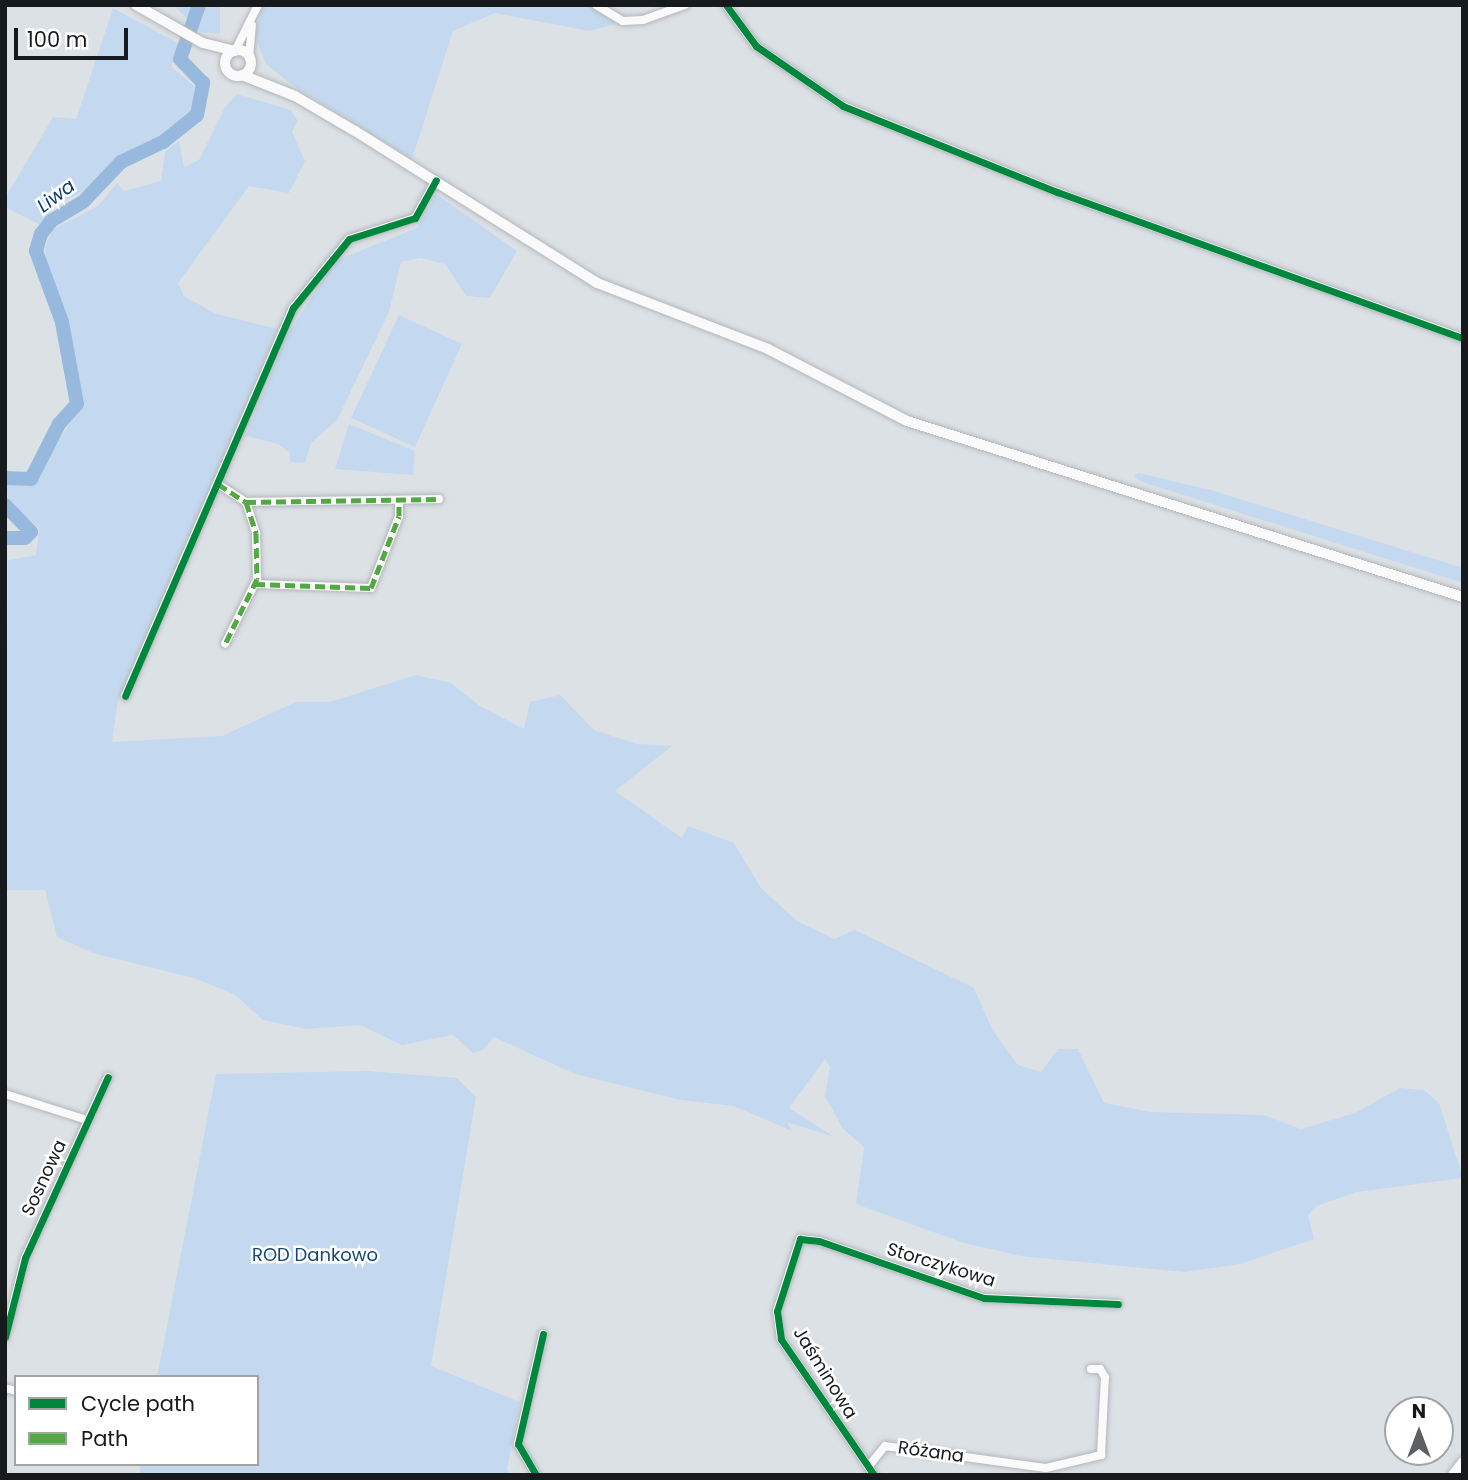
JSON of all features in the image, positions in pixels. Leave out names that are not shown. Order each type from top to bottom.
[{"type":"main road","points":[[136,5],[203,43],[235,51],[249,58],[295,96],[436,180],[597,283],[760,345],[907,422],[1463,597]]},
{"type":"main road","points":[[203,43],[232,74],[242,75],[295,96]]},
{"type":"main road","points":[[225,64],[235,51]]},
{"type":"main road","points":[[242,75],[248,70],[249,58]]},
{"type":"street","points":[[235,51],[258,5]]},
{"type":"street","points":[[596,5],[623,21],[643,20],[685,5]]},
{"type":"street","points":[[726,5],[755,46],[843,106],[1056,192],[1463,338]]},
{"type":"street","points":[[249,58],[254,16]]},
{"type":"street","points":[[125,696],[285,324],[303,292],[356,235],[415,218],[436,180]]},
{"type":"street","points":[[218,484],[246,502],[439,499]]},
{"type":"street","points":[[255,584],[371,588],[399,516],[399,499]]},
{"type":"street","points":[[225,644],[255,584],[256,533],[246,502]]},
{"type":"street","name":"Sosnowa","points":[[5,1337],[25,1258],[108,1077]]},
{"type":"street","points":[[5,1094],[87,1119]]},
{"type":"street","name":"Storczykowa","points":[[800,1240],[819,1241],[984,1298],[1118,1304]]},
{"type":"street","name":"Jaśminowa","points":[[800,1240],[777,1311],[781,1339],[871,1471]]},
{"type":"street","points":[[536,1475],[518,1444],[543,1334]]},
{"type":"street","name":"Różana","points":[[871,1471],[885,1446],[1045,1471],[1101,1455],[1105,1377],[1100,1369],[1091,1369]]},
{"type":"street","points":[[1453,1475],[1463,1462]]},
{"type":"green space","points":[[173,5],[220,5],[220,34],[201,32]]},
{"type":"green space","points":[[264,5],[593,5],[616,24],[589,31],[495,13],[453,31],[412,159],[292,85],[266,64],[253,32]]},
{"type":"green space","points":[[113,8],[181,45],[171,67],[198,89],[194,112],[177,129],[120,157],[86,189],[54,207],[41,225],[5,207],[5,198],[53,117],[76,119]]},
{"type":"green space","points":[[237,94],[291,110],[298,121],[292,132],[305,161],[289,193],[249,186],[178,283],[184,296],[214,313],[278,329],[118,700],[112,742],[222,736],[296,702],[330,702],[416,675],[451,683],[480,706],[524,729],[530,702],[560,695],[594,730],[637,744],[672,746],[615,791],[682,838],[688,826],[734,843],[761,888],[797,921],[834,939],[855,930],[974,988],[993,1031],[1018,1065],[1041,1072],[1058,1049],[1078,1049],[1104,1103],[1151,1112],[1264,1115],[1301,1129],[1355,1113],[1400,1088],[1424,1090],[1439,1103],[1463,1178],[1356,1192],[1317,1206],[1308,1215],[1314,1239],[1240,1264],[1184,1272],[1020,1256],[961,1242],[856,1204],[864,1147],[843,1129],[825,1096],[830,1067],[825,1059],[789,1108],[834,1137],[787,1122],[792,1131],[734,1106],[681,1100],[575,1074],[494,1037],[483,1050],[473,1053],[453,1035],[402,1045],[360,1025],[306,1029],[263,1020],[234,994],[194,978],[93,953],[57,937],[45,890],[5,890],[8,560],[36,555],[39,528],[10,504],[5,486],[7,483],[29,486],[78,411],[80,385],[73,368],[70,323],[46,263],[45,247],[52,230],[98,206],[117,183],[124,191],[161,181],[165,152],[179,141],[184,167],[199,160],[225,107]]},
{"type":"green space","points":[[436,194],[517,251],[490,298],[466,296],[445,264],[421,258],[401,262],[389,312],[337,420],[311,443],[305,463],[290,462],[290,453],[278,444],[246,436],[286,337],[335,261],[417,228]]},
{"type":"green space","points":[[399,315],[462,344],[415,447],[351,418]]},
{"type":"green space","points":[[349,424],[415,451],[413,475],[335,469]]},
{"type":"green space","points":[[1138,473],[1211,490],[1463,568],[1463,583],[1142,482],[1134,476]]},
{"type":"green space","name":"ROD Dankowo","points":[[368,1071],[457,1078],[476,1097],[431,1366],[520,1402],[507,1469],[510,1475],[139,1475],[141,1466],[259,1466],[259,1375],[157,1375],[216,1074]]},
{"type":"waterway","name":"Liwa","points":[[5,478],[31,479],[59,424],[77,404],[62,322],[36,251],[41,234],[51,221],[83,202],[121,162],[163,142],[197,115],[203,83],[180,59],[199,5]]},
{"type":"waterway","name":"Liwa","points":[[5,505],[31,532],[25,538],[5,538]]},
{"type":"marked path","points":[[218,484],[246,502],[256,533],[257,579],[225,644]]},
{"type":"marked path","points":[[246,502],[439,499]]},
{"type":"marked path","points":[[255,584],[371,588],[399,516],[399,500]]},
{"type":"cycle path","points":[[726,5],[756,46],[843,106],[1057,192],[1463,338]]},
{"type":"cycle path","points":[[125,696],[293,308],[349,239],[415,218],[436,180]]},
{"type":"cycle path","points":[[5,1337],[25,1258],[108,1077]]},
{"type":"cycle path","points":[[874,1475],[781,1339],[777,1311],[800,1239],[819,1241],[984,1298],[1118,1304]]},
{"type":"cycle path","points":[[536,1475],[518,1444],[543,1334]]}]
